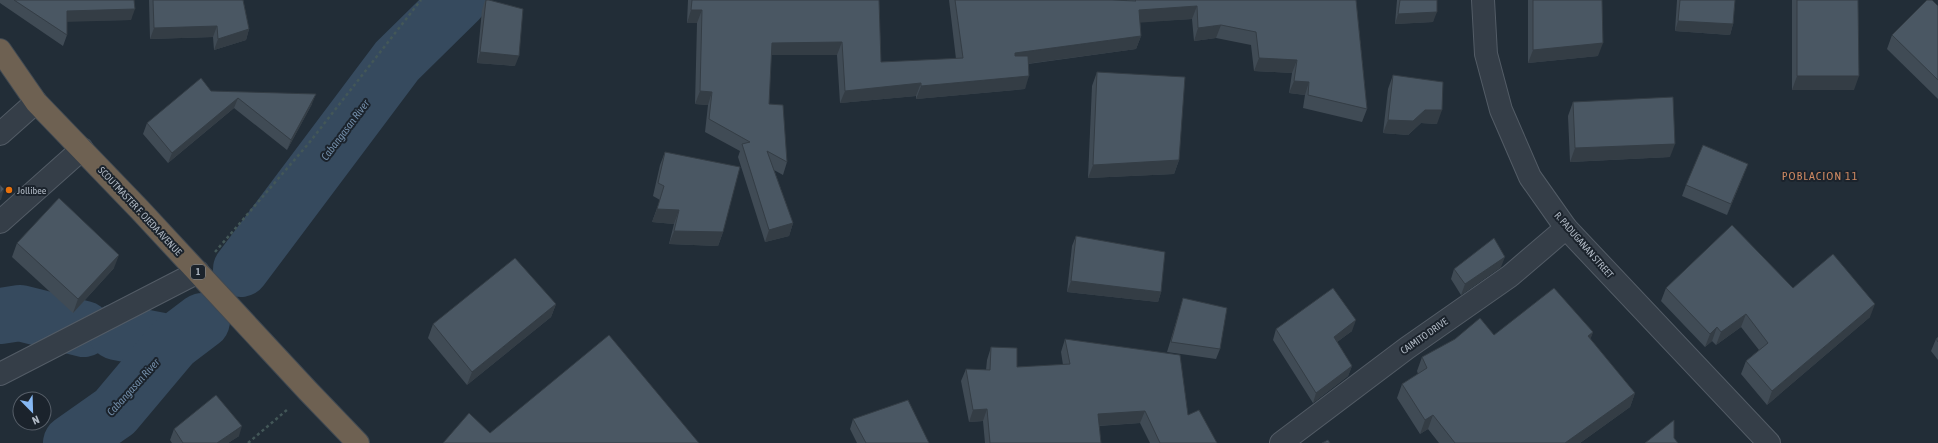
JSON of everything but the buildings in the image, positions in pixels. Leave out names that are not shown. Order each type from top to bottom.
[{"type":"highway","name":"SCOUTMASTER F. OJEDA AVENUE","points":[[0,50],[36,102],[358,443]]},
{"type":"highway","name":"SCOUTMASTER F. OJEDA AVENUE","points":[[0,79],[36,102]]},
{"type":"street","name":"R. PADUGANAN STREET","points":[[1483,0],[1486,54],[1501,110],[1530,177],[1566,228],[1769,443]]},
{"type":"street","points":[[0,134],[36,102]]},
{"type":"street","points":[[0,222],[82,149]]},
{"type":"street","name":"CAIMITO DRIVE","points":[[1281,443],[1316,418],[1401,352],[1510,276],[1566,228]]},
{"type":"street","points":[[0,374],[198,272]]},
{"type":"path","points":[[198,272],[309,143],[421,0]]},
{"type":"path","points":[[248,443],[308,391]]},
{"type":"waterway","name":"Cabangasan River","points":[[241,269],[397,61],[459,0]]},
{"type":"waterway","name":"Cabangasan River","points":[[0,316],[20,313],[84,329]]},
{"type":"waterway","name":"Cabangasan River","points":[[71,443],[115,412],[173,343],[202,321]]},
{"type":"waterway","name":"Cabangasan River","points":[[116,332],[173,343]]},
{"type":"place","name":"Jollibee","points":[[9,190]]},
{"type":"district","name":"POBLACION 11","points":[[1820,176]]}]
